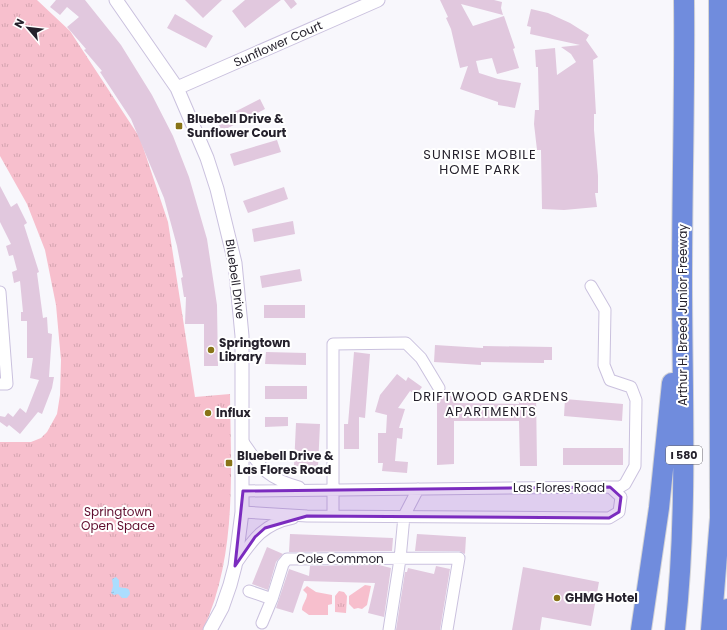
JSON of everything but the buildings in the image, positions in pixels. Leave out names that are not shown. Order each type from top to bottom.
[{"type":"highway","name":"Arthur H. Breed Junior Freeway","points":[[675,630],[682,541],[684,444],[682,279],[684,0]]},
{"type":"highway","name":"I 580","points":[[711,630],[720,518],[719,0]]},
{"type":"highway","points":[[641,630],[660,508],[682,279]]},
{"type":"highway","points":[[720,518],[727,536]]},
{"type":"highway","points":[[726,630],[727,609]]},
{"type":"street","name":"Bluebell Drive","points":[[116,0],[177,88],[207,158],[229,230],[235,263],[242,336],[243,491],[242,512],[235,566],[222,608],[219,630]]},
{"type":"street","name":"Sunflower Court","points":[[177,88],[378,0]]},
{"type":"street","points":[[591,286],[605,310],[604,365],[610,380],[631,387],[636,400],[635,466],[625,484],[620,487],[610,487]]},
{"type":"street","points":[[0,292],[4,384]]},
{"type":"street","points":[[333,516],[333,344],[406,343],[421,358],[439,388]]},
{"type":"street","name":"Las Flores Road","points":[[243,442],[258,464],[277,481],[309,490]]},
{"type":"street","name":"Las Flores Road","points":[[242,512],[307,516],[609,518],[619,512],[621,497],[610,487],[243,491]]},
{"type":"street","points":[[389,630],[400,559],[404,516],[418,489]]},
{"type":"street","name":"Las Flores Road","points":[[235,566],[255,537],[265,528],[289,519],[307,516]]},
{"type":"street","name":"Cole Common","points":[[272,598],[283,564],[287,559],[459,558],[447,630]]},
{"type":"street","points":[[249,591],[272,598],[262,623]]},
{"type":"street","name":"Bluebell Drive","points":[[210,630],[222,608]]},
{"type":"highlighted area","points":[[610,487],[621,497],[619,512],[609,518],[307,516],[265,528],[255,537],[235,566],[243,491]]},
{"type":"green space","name":"Springtown Open Space","points":[[0,0],[37,0],[70,31],[140,138],[168,222],[195,397],[230,394],[231,484],[227,544],[222,573],[214,602],[203,630],[0,630],[0,442],[31,442],[41,438],[47,432],[57,414],[60,395],[61,360],[56,305],[45,250],[27,204],[0,156]]},
{"type":"green space","points":[[365,585],[371,586],[367,605],[362,609],[354,609],[349,604],[349,596]]},
{"type":"green space","points":[[307,586],[316,592],[332,595],[332,604],[328,605],[328,615],[309,615],[302,610],[307,594],[303,590]]},
{"type":"green space","points":[[339,591],[344,592],[347,596],[346,613],[335,612],[335,596]]},
{"type":"water","points":[[116,577],[119,580],[119,587],[126,588],[130,591],[127,598],[122,598],[118,594],[114,595],[111,593],[113,586],[112,579]]},
{"type":"place","name":"Bluebell Drive & Sunflower Court","points":[[179,126]]},
{"type":"place","name":"Springtown Library","points":[[211,350]]},
{"type":"place","name":"Influx","points":[[208,413]]},
{"type":"place","name":"Bluebell Drive & Las Flores Road","points":[[229,463]]},
{"type":"place","name":"GHMG Hotel","points":[[557,598]]},
{"type":"district","name":"SUNRISE MOBILE HOME PARK","points":[[480,162]]},
{"type":"district","name":"DRIFTWOOD GARDENS APARTMENTS","points":[[491,404]]}]
